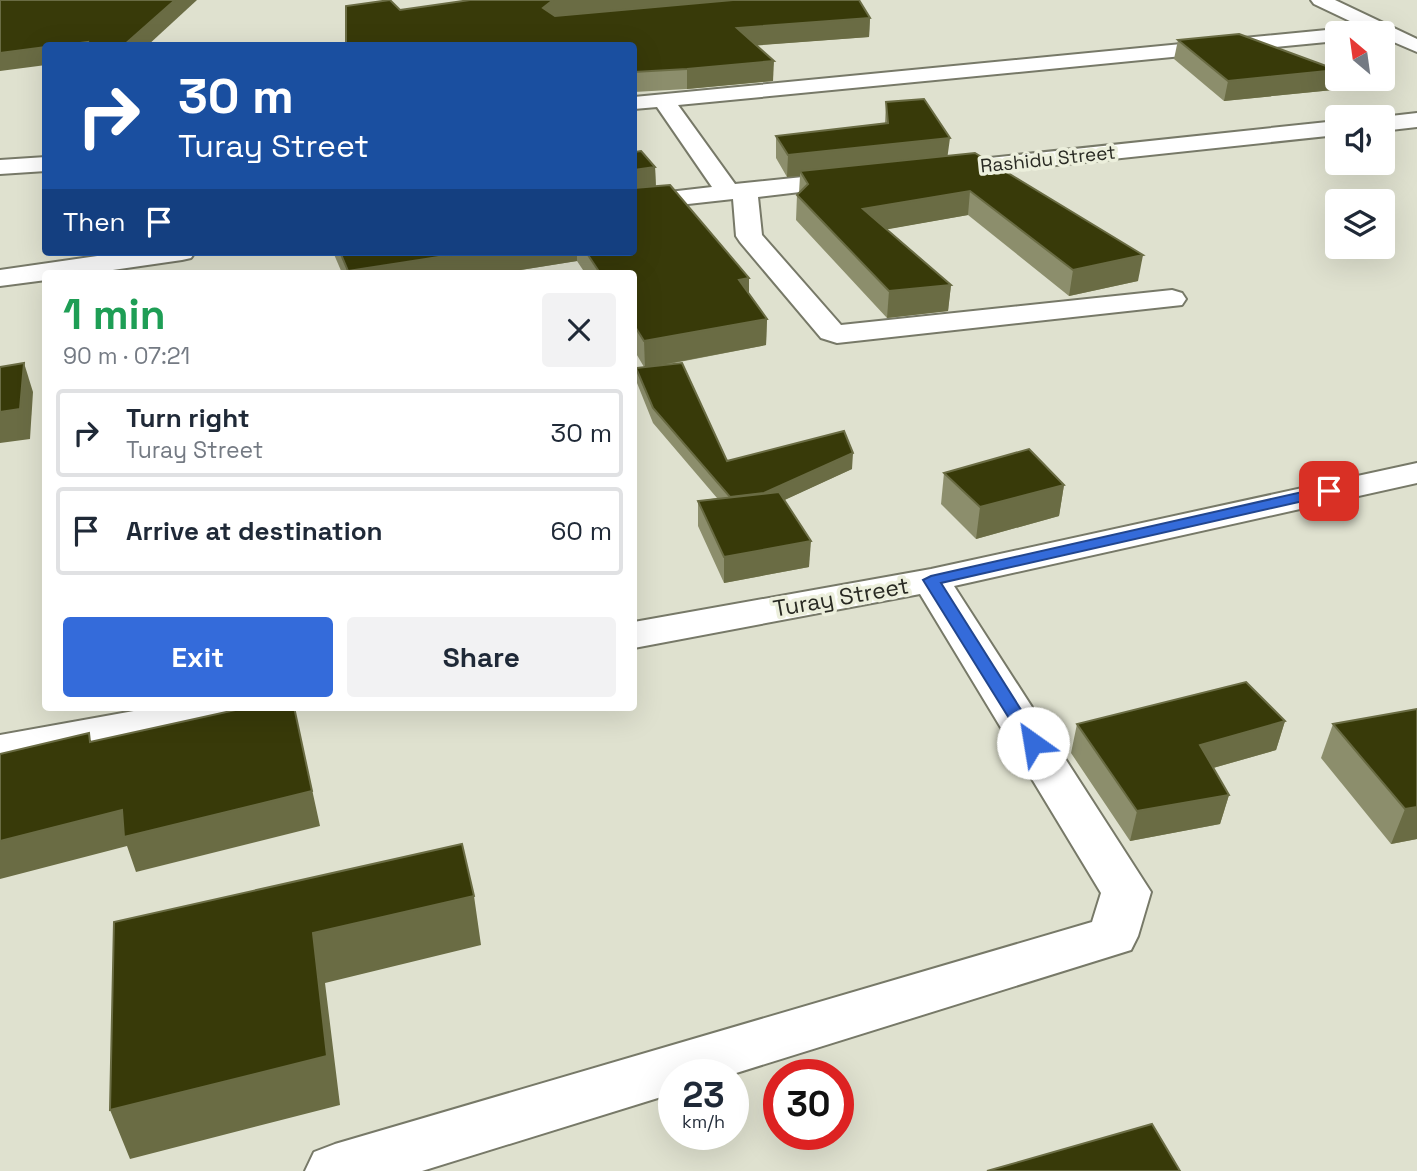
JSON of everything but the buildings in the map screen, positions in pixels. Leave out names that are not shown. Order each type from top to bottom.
[{"type":"street","points":[[1320,0],[1364,21]]},
{"type":"street","points":[[637,103],[1325,36]]},
{"type":"street","points":[[1395,36],[1417,46]]},
{"type":"street","points":[[663,100],[737,192],[749,236],[831,332],[837,334],[1172,299]]},
{"type":"street","points":[[1395,123],[1417,120]]},
{"type":"street","name":"Rashidu Street","points":[[924,172],[1325,129]]},
{"type":"street","points":[[0,167],[42,164]]},
{"type":"street","points":[[637,203],[869,177]]},
{"type":"street","points":[[56,270],[154,256]]},
{"type":"street","points":[[0,278],[42,272]]},
{"type":"street","name":"Turay Street","points":[[637,634],[931,580],[1417,473]]},
{"type":"street","points":[[335,1171],[1113,936],[1126,892],[931,580]]},
{"type":"street","points":[[0,750],[214,711]]},
{"type":"route","points":[[1033,743],[931,580],[1329,491]]}]
